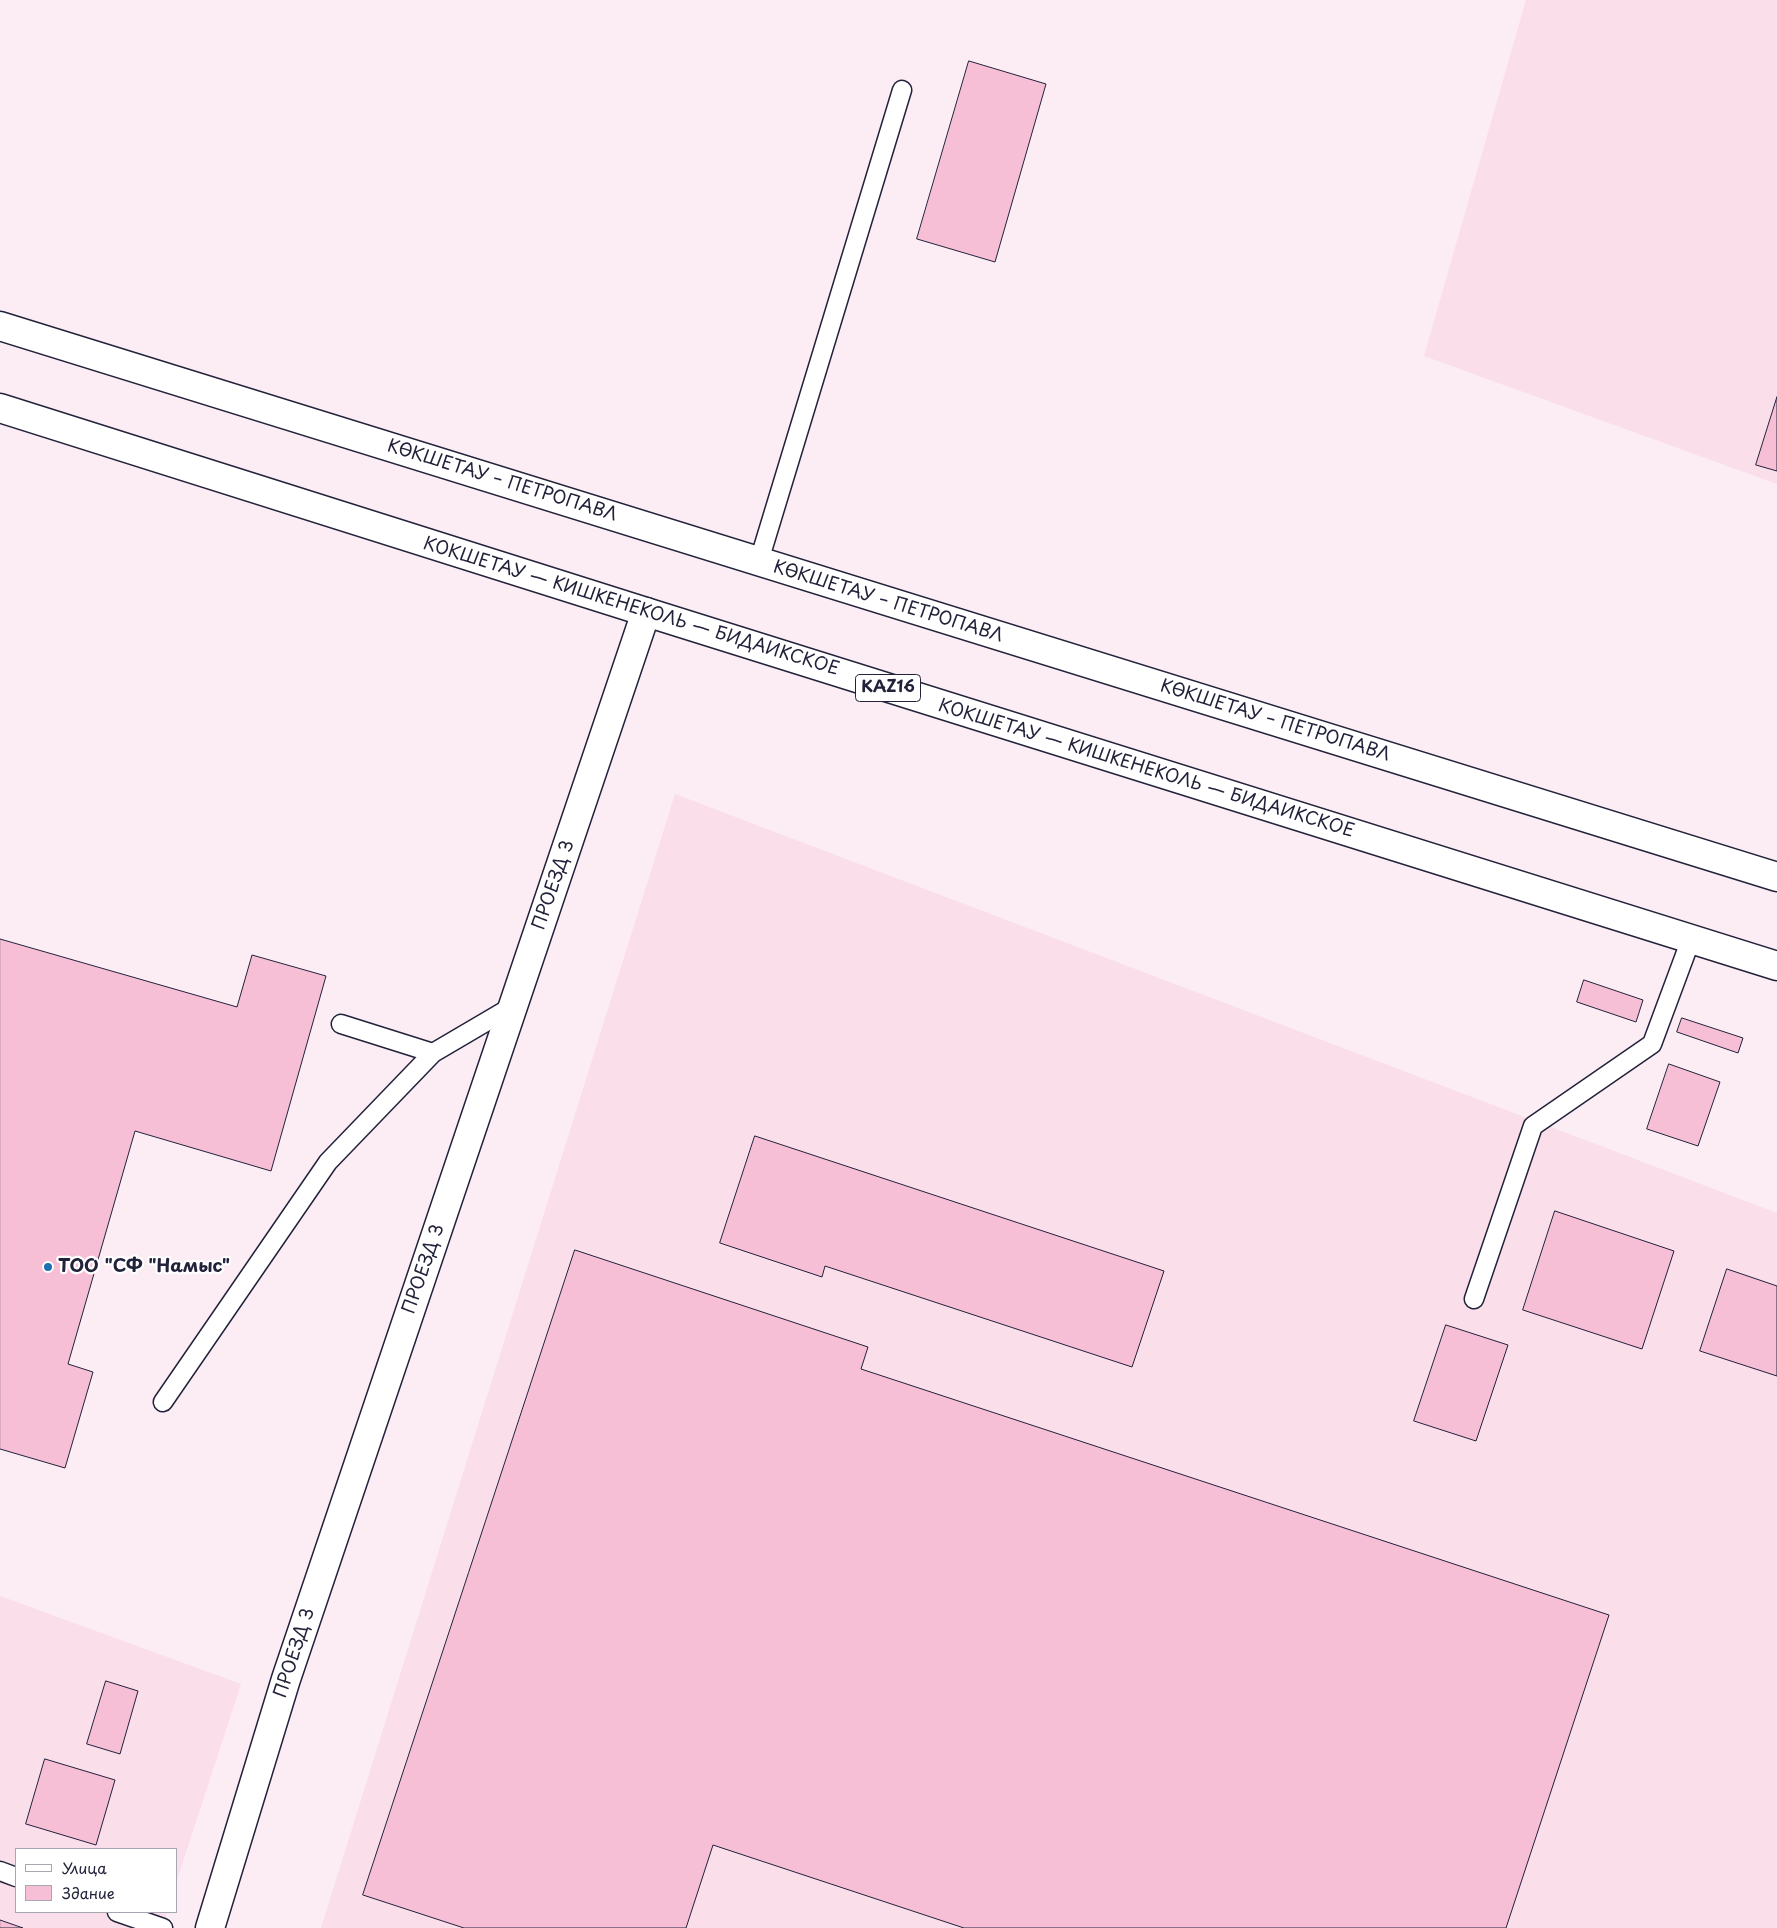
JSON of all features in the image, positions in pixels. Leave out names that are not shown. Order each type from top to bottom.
[{"type":"main road","name":"КӨКШЕТАУ – ПЕТРОПАВЛ","points":[[0,326],[1777,877]]},
{"type":"main road","name":"КОКШЕТАУ — КИШКЕНЕКОЛЬ — БИДАИКСКОЕ","points":[[0,408],[1777,966]]},
{"type":"main road","name":"ПРОЕЗД 3","points":[[210,1928],[286,1679],[646,612]]},
{"type":"lane","points":[[758,561],[902,90]]},
{"type":"lane","points":[[1474,1299],[1533,1126],[1652,1044],[1691,939]]},
{"type":"lane","points":[[163,1402],[328,1162],[432,1053],[513,1006]]},
{"type":"lane","points":[[341,1024],[432,1053]]},
{"type":"lane","points":[[0,1871],[15,1877]]},
{"type":"lane","points":[[120,1913],[163,1928]]},
{"type":"shaded area","points":[[1526,0],[1777,0],[1777,484],[1424,356]]},
{"type":"shaded area","points":[[675,794],[1777,1213],[1777,1928],[321,1928]]},
{"type":"shaded area","points":[[0,1596],[241,1684],[178,1877],[178,1848],[15,1848],[15,1913],[167,1913],[162,1928],[0,1928]]},
{"type":"building","points":[[969,61],[1046,84],[995,262],[917,239]]},
{"type":"building","points":[[1777,397],[1777,471],[1756,465]]},
{"type":"building","name":"ТОО \"СФ \"Намыс\"","points":[[0,939],[237,1007],[252,955],[326,976],[271,1171],[135,1131],[68,1364],[93,1372],[65,1468],[0,1449]]},
{"type":"building","points":[[1584,980],[1643,1000],[1636,1022],[1577,1002]]},
{"type":"building","points":[[1682,1018],[1743,1038],[1738,1053],[1677,1032]]},
{"type":"building","points":[[1669,1064],[1720,1082],[1698,1146],[1647,1129]]},
{"type":"building","points":[[755,1136],[1164,1271],[1132,1367],[825,1266],[822,1277],[720,1243]]},
{"type":"building","points":[[1555,1211],[1674,1251],[1642,1349],[1523,1310]]},
{"type":"building","points":[[575,1250],[868,1347],[861,1369],[1609,1615],[1506,1928],[964,1928],[713,1845],[686,1928],[464,1928],[363,1895]]},
{"type":"building","points":[[1727,1269],[1777,1286],[1777,1376],[1700,1351]]},
{"type":"building","points":[[1446,1325],[1508,1345],[1476,1441],[1414,1421]]},
{"type":"building","points":[[106,1681],[138,1691],[120,1754],[87,1744]]},
{"type":"building","points":[[45,1759],[115,1780],[96,1845],[26,1824]]},
{"type":"building","points":[[0,1920],[23,1928],[0,1928]]},
{"type":"place","name":"ТОО \"СФ \"Намыс\"","points":[[48,1267]]}]
